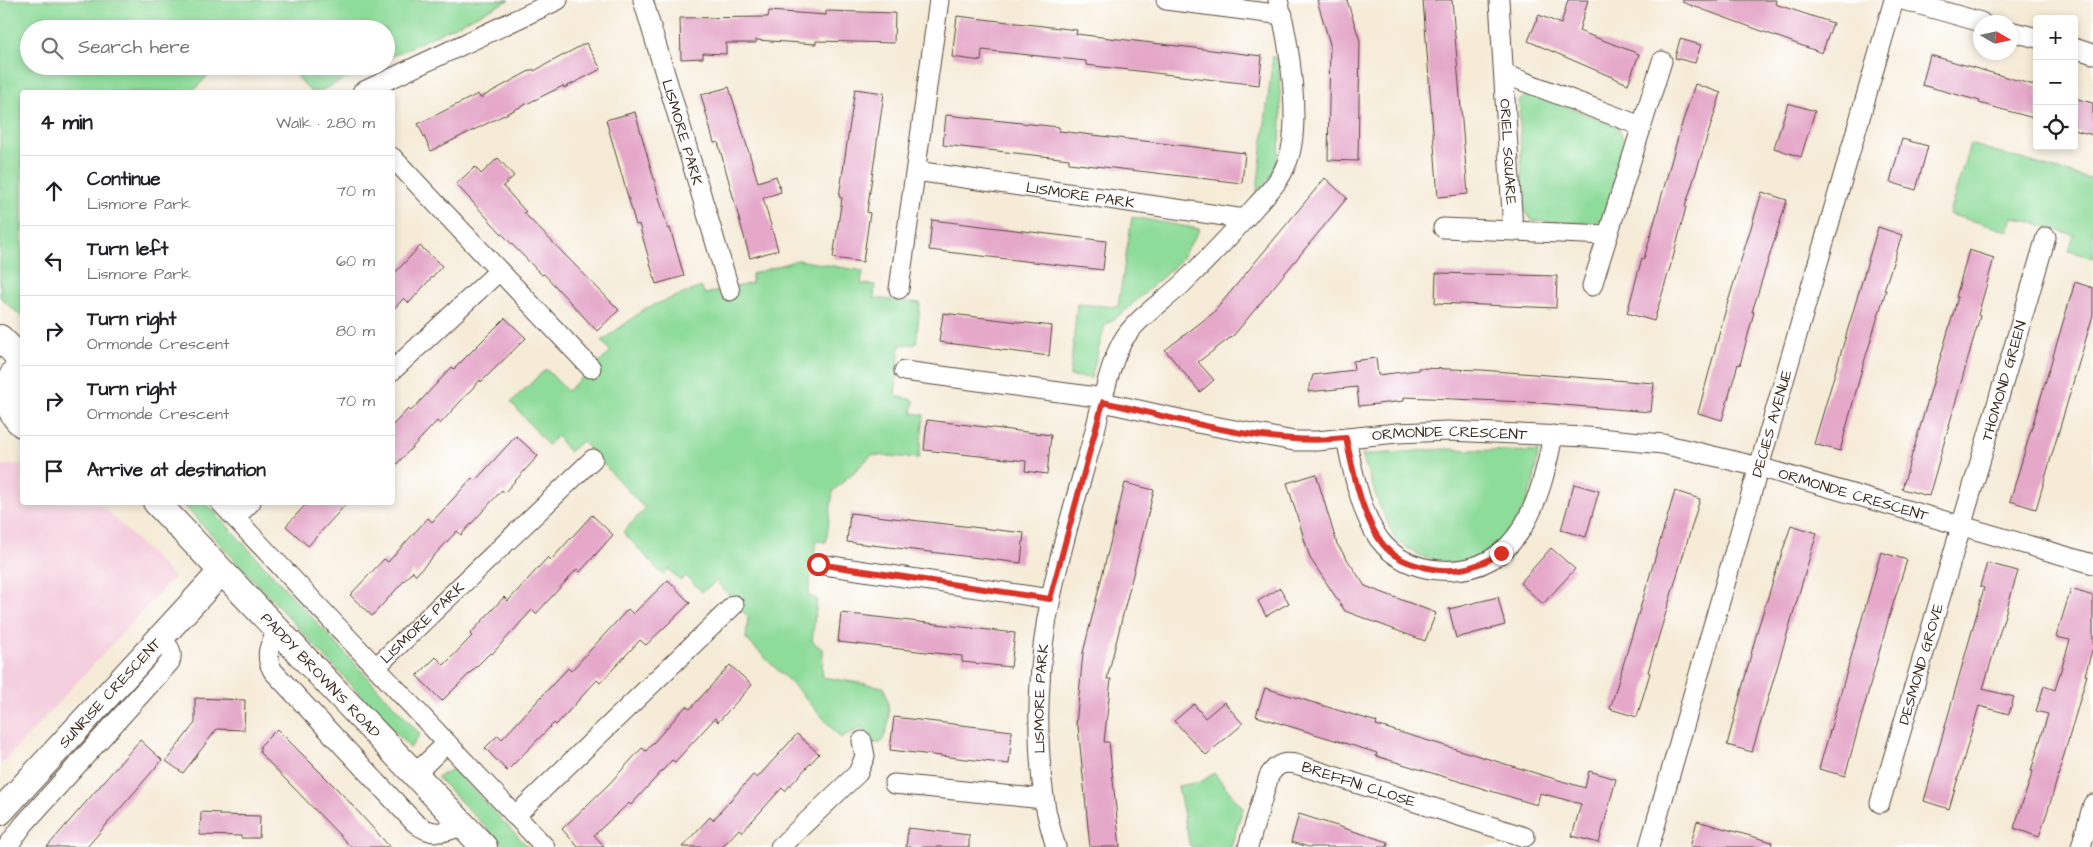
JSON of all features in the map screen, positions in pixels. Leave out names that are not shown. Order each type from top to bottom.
[{"type":"street","points":[[366,90],[558,0]]},
{"type":"street","name":"LISMORE PARK","points":[[643,0],[730,291]]},
{"type":"street","points":[[899,289],[938,0]]},
{"type":"street","name":"LISMORE PARK","points":[[1056,847],[1044,799],[1040,753],[1040,708],[1046,630],[1050,599],[1103,400],[1118,351],[1128,333],[1201,265],[1245,219],[1281,176],[1293,144],[1294,116],[1290,54],[1280,8],[1166,0]]},
{"type":"street","name":"ORIEL SQUARE","points":[[1499,0],[1513,230]]},
{"type":"street","name":"DECIES AVENUE","points":[[1649,847],[1894,0]]},
{"type":"street","points":[[1903,0],[1973,20]]},
{"type":"street","points":[[2018,32],[2033,37]]},
{"type":"street","points":[[2078,49],[2093,54]]},
{"type":"street","points":[[1592,286],[1662,61]]},
{"type":"street","name":"ORIEL SQUARE","points":[[1504,74],[1641,126]]},
{"type":"street","points":[[395,161],[591,368]]},
{"type":"street","name":"LISMORE PARK","points":[[916,171],[1245,219]]},
{"type":"street","points":[[1443,228],[1608,235]]},
{"type":"street","name":"THOMOND GREEN","points":[[1962,525],[2046,237]]},
{"type":"street","points":[[395,368],[499,271]]},
{"type":"street","points":[[0,338],[20,359]]},
{"type":"street","points":[[20,364],[14,371],[9,384],[8,397],[12,410],[20,421]]},
{"type":"street","points":[[904,371],[1103,400]]},
{"type":"street","name":"ORMONDE CRESCENT","points":[[1103,400],[1280,439],[1317,441],[1423,432],[1553,434],[1663,444],[1759,467],[2093,564]]},
{"type":"street","points":[[1346,438],[1363,502],[1378,537],[1387,548],[1407,562],[1427,568],[1446,570],[1476,566],[1490,560],[1501,553],[1513,540],[1524,526],[1539,494],[1553,434]]},
{"type":"street","name":"LISMORE PARK","points":[[545,847],[376,668],[594,459]]},
{"type":"street","name":"PADDY BROWN'S ROAD","points":[[159,505],[484,847]]},
{"type":"street","points":[[223,505],[376,668]]},
{"type":"street","points":[[235,518],[249,505]]},
{"type":"street","name":"DESMOND GROVE","points":[[1880,803],[1962,525]]},
{"type":"street","points":[[818,564],[1050,599]]},
{"type":"street","name":"SUNRISE CRESCENT","points":[[0,812],[221,572]]},
{"type":"street","points":[[515,816],[734,605]]},
{"type":"street","points":[[278,630],[269,647],[268,656],[273,672],[414,822],[427,831],[440,833],[463,825]]},
{"type":"street","points":[[7,847],[24,824],[170,662],[172,655],[170,648],[160,638]]},
{"type":"street","points":[[780,847],[858,774],[864,756],[862,742]]},
{"type":"street","points":[[414,774],[446,744]]},
{"type":"street","name":"BREFFNI CLOSE","points":[[1248,847],[1269,776],[1276,766],[1286,763],[1298,765],[1525,837]]},
{"type":"street","points":[[894,784],[1044,799]]},
{"type":"street","points":[[2080,847],[2093,804]]},
{"type":"shaded area","points":[[20,464],[20,505],[101,505],[174,577],[0,766],[0,466]]},
{"type":"green space","points":[[0,0],[509,0],[395,55],[395,20],[20,20],[20,75],[208,75],[194,90],[20,90],[20,315],[0,297]]},
{"type":"green space","points":[[1273,56],[1278,60],[1279,69],[1281,117],[1278,152],[1274,168],[1267,181],[1257,191]]},
{"type":"green space","points":[[296,75],[353,75],[322,90],[309,90]]},
{"type":"green space","points":[[1531,92],[1617,126],[1626,143],[1602,220],[1589,224],[1533,221],[1523,209],[1519,101]]},
{"type":"green space","points":[[1970,144],[2093,180],[2093,258],[2069,251],[2074,235],[2013,217],[2008,231],[1949,214]]},
{"type":"green space","points":[[1132,217],[1200,229],[1179,262],[1125,311],[1105,325],[1091,378],[1070,376],[1077,304],[1118,307]]},
{"type":"green space","points":[[798,260],[863,271],[861,284],[875,285],[874,298],[920,303],[916,344],[900,345],[895,396],[914,400],[912,413],[924,415],[919,458],[872,455],[833,491],[826,542],[816,541],[808,596],[817,599],[812,641],[823,650],[822,677],[884,687],[889,716],[885,736],[881,743],[869,743],[863,727],[841,738],[797,689],[746,639],[748,617],[716,581],[702,592],[686,576],[680,581],[669,569],[663,575],[623,532],[645,509],[582,441],[569,452],[557,436],[548,445],[511,402],[546,369],[567,391],[611,352],[602,341],[646,308],[701,287],[705,294],[752,283],[752,274]]},
{"type":"green space","points":[[1445,449],[1538,452],[1534,479],[1525,506],[1507,536],[1488,555],[1452,563],[1423,557],[1396,541],[1379,504],[1362,455]]},
{"type":"green space","points":[[184,505],[208,505],[420,734],[410,748]]},
{"type":"green space","points":[[453,769],[528,847],[505,847],[437,777]]},
{"type":"green space","points":[[1214,773],[1243,808],[1231,847],[1190,847],[1178,786],[1201,782]]},
{"type":"building","points":[[1317,0],[1347,0],[1360,41],[1358,161],[1328,160],[1330,44]]},
{"type":"building","points":[[1423,0],[1452,0],[1468,194],[1438,197]]},
{"type":"building","points":[[1568,0],[1588,0],[1579,31],[1639,54],[1628,84],[1528,41],[1539,15],[1561,24]]},
{"type":"building","points":[[1683,0],[1776,0],[1775,4],[1833,23],[1822,53],[1682,2]]},
{"type":"building","points":[[769,11],[826,15],[826,11],[895,13],[894,43],[816,41],[816,44],[756,40],[756,43],[726,43],[726,54],[703,53],[703,58],[681,59],[680,18],[768,17]]},
{"type":"building","points":[[957,16],[1077,30],[1076,34],[1262,56],[1259,85],[1086,65],[1086,61],[982,50],[981,61],[952,57]]},
{"type":"building","points":[[1680,39],[1701,45],[1695,63],[1675,58]]},
{"type":"building","points":[[586,43],[601,69],[431,151],[418,124],[478,94],[480,98]]},
{"type":"building","points":[[1930,55],[2033,85],[2033,118],[1979,103],[1980,101],[1922,85]]},
{"type":"building","points":[[1695,84],[1721,93],[1685,207],[1674,254],[1654,321],[1627,313]]},
{"type":"building","points":[[729,87],[758,182],[776,176],[781,192],[763,198],[778,250],[750,258],[718,142],[714,143],[701,95]]},
{"type":"building","points":[[855,89],[884,93],[867,212],[870,213],[863,262],[833,258],[842,198],[839,197]]},
{"type":"building","points":[[2078,99],[2093,103],[2093,135],[2078,131]]},
{"type":"building","points":[[1788,103],[1815,111],[1801,157],[1774,148]]},
{"type":"building","points":[[635,112],[668,229],[670,228],[684,276],[656,284],[639,224],[636,225],[606,120]]},
{"type":"building","points":[[946,115],[1059,127],[1059,131],[1245,153],[1242,183],[1069,163],[1069,159],[943,145]]},
{"type":"building","points":[[1902,139],[1928,146],[1916,190],[1890,182]]},
{"type":"building","points":[[498,158],[514,176],[503,186],[526,212],[524,213],[619,310],[597,331],[456,184],[475,167],[481,174]]},
{"type":"building","points":[[1325,178],[1347,198],[1234,335],[1198,362],[1214,380],[1200,392],[1165,350],[1213,313]]},
{"type":"building","points":[[1762,192],[1787,200],[1752,312],[1754,312],[1740,365],[1738,364],[1722,420],[1698,413],[1727,305]]},
{"type":"building","points":[[932,220],[1106,241],[1103,270],[929,250]]},
{"type":"building","points":[[1878,227],[1902,235],[1884,290],[1886,290],[1840,451],[1814,444]]},
{"type":"building","points":[[420,246],[442,266],[409,303],[404,298],[395,308],[395,273]]},
{"type":"building","points":[[1969,250],[1994,258],[1978,315],[1980,316],[1929,496],[1902,489],[1958,297],[1956,297]]},
{"type":"building","points":[[1436,273],[1557,276],[1556,308],[1435,303]]},
{"type":"building","points":[[2075,282],[2093,288],[2093,315],[2036,509],[2010,501]]},
{"type":"building","points":[[943,313],[1052,326],[1049,356],[939,342]]},
{"type":"building","points":[[505,318],[526,338],[481,382],[480,380],[440,424],[437,421],[395,466],[395,423],[408,409],[411,411],[452,367],[454,369]]},
{"type":"building","points":[[1376,358],[1378,375],[1418,370],[1418,368],[1481,370],[1654,383],[1651,412],[1526,402],[1404,397],[1404,401],[1359,406],[1357,387],[1308,392],[1313,375],[1354,370],[1353,361]]},
{"type":"building","points":[[927,420],[1051,435],[1047,474],[1025,471],[1026,461],[924,450]]},
{"type":"building","points":[[516,436],[538,456],[504,493],[502,490],[461,535],[457,531],[416,575],[413,571],[372,616],[350,595],[384,559],[388,562],[428,518],[432,522],[472,478],[475,481]]},
{"type":"building","points":[[1316,474],[1337,544],[1365,586],[1436,613],[1425,641],[1345,611],[1310,558],[1287,483]]},
{"type":"building","points":[[1125,483],[1154,490],[1107,679],[1111,679],[1104,742],[1109,742],[1120,847],[1090,847],[1078,726],[1076,725],[1083,653]]},
{"type":"building","points":[[1574,484],[1599,491],[1586,537],[1561,530]]},
{"type":"building","points":[[1675,491],[1700,499],[1648,672],[1650,673],[1637,717],[1610,709]]},
{"type":"building","points":[[305,505],[345,505],[308,546],[286,526]]},
{"type":"building","points":[[850,513],[1024,533],[1021,563],[847,542]]},
{"type":"building","points":[[592,515],[613,535],[580,572],[577,569],[536,614],[532,610],[492,654],[490,653],[442,701],[417,676],[436,657],[444,665],[472,636],[470,634],[504,597],[508,601],[548,557],[551,560]]},
{"type":"building","points":[[1791,525],[1817,533],[1752,752],[1727,745],[1758,628]]},
{"type":"building","points":[[1551,548],[1575,569],[1543,604],[1520,583]]},
{"type":"building","points":[[1881,552],[1907,560],[1889,617],[1845,776],[1819,769]]},
{"type":"building","points":[[1987,563],[2018,571],[1983,689],[2014,697],[2009,714],[1979,706],[1949,809],[1924,801],[1984,588],[1980,586]]},
{"type":"building","points":[[668,580],[690,603],[646,645],[640,640],[600,683],[597,680],[556,725],[554,723],[507,771],[485,748],[498,735],[502,739],[568,668],[571,671],[628,609],[633,614]]},
{"type":"building","points":[[1280,588],[1289,603],[1266,616],[1258,601]]},
{"type":"building","points":[[2071,589],[2093,596],[2093,647],[2085,675],[2087,675],[2039,837],[2014,828],[2033,771],[2031,771],[2048,714],[2036,711],[2044,686],[2055,690],[2070,640],[2056,637]]},
{"type":"building","points":[[1498,597],[1505,625],[1456,638],[1449,609]]},
{"type":"building","points":[[841,613],[1015,633],[1011,667],[962,662],[962,656],[838,642]]},
{"type":"building","points":[[730,665],[752,685],[718,722],[715,718],[675,762],[672,760],[631,805],[629,803],[594,835],[605,847],[578,847],[562,829],[608,785],[642,748],[646,751],[686,706],[690,709]]},
{"type":"building","points":[[1265,688],[1377,722],[1376,725],[1585,788],[1589,771],[1616,779],[1599,843],[1572,836],[1581,804],[1540,793],[1537,805],[1376,756],[1377,753],[1256,716]]},
{"type":"building","points":[[195,698],[245,700],[244,730],[217,729],[183,773],[166,761],[195,723]]},
{"type":"building","points":[[1224,702],[1243,724],[1206,755],[1174,721],[1194,704],[1205,718]]},
{"type":"building","points":[[894,717],[1012,731],[1009,764],[890,750]]},
{"type":"building","points":[[277,729],[342,794],[390,847],[351,847],[260,753],[260,746]]},
{"type":"building","points":[[797,734],[819,754],[785,791],[782,788],[742,832],[739,829],[722,847],[682,847],[710,817],[713,820],[753,775],[757,778]]},
{"type":"building","points":[[140,740],[162,760],[87,847],[47,847]]},
{"type":"building","points":[[201,812],[219,813],[219,815],[260,816],[259,838],[200,835]]},
{"type":"building","points":[[1299,814],[1388,842],[1387,847],[1309,847],[1291,842]]},
{"type":"building","points":[[1697,821],[1772,842],[1771,847],[1690,847]]},
{"type":"building","points":[[908,828],[969,835],[969,847],[906,847]]},
{"type":"route","points":[[818,564],[1050,599],[1103,402],[1264,437],[1294,441],[1346,438],[1356,480],[1371,523],[1378,537],[1396,556],[1421,567],[1446,570],[1476,566],[1501,553]]}]
